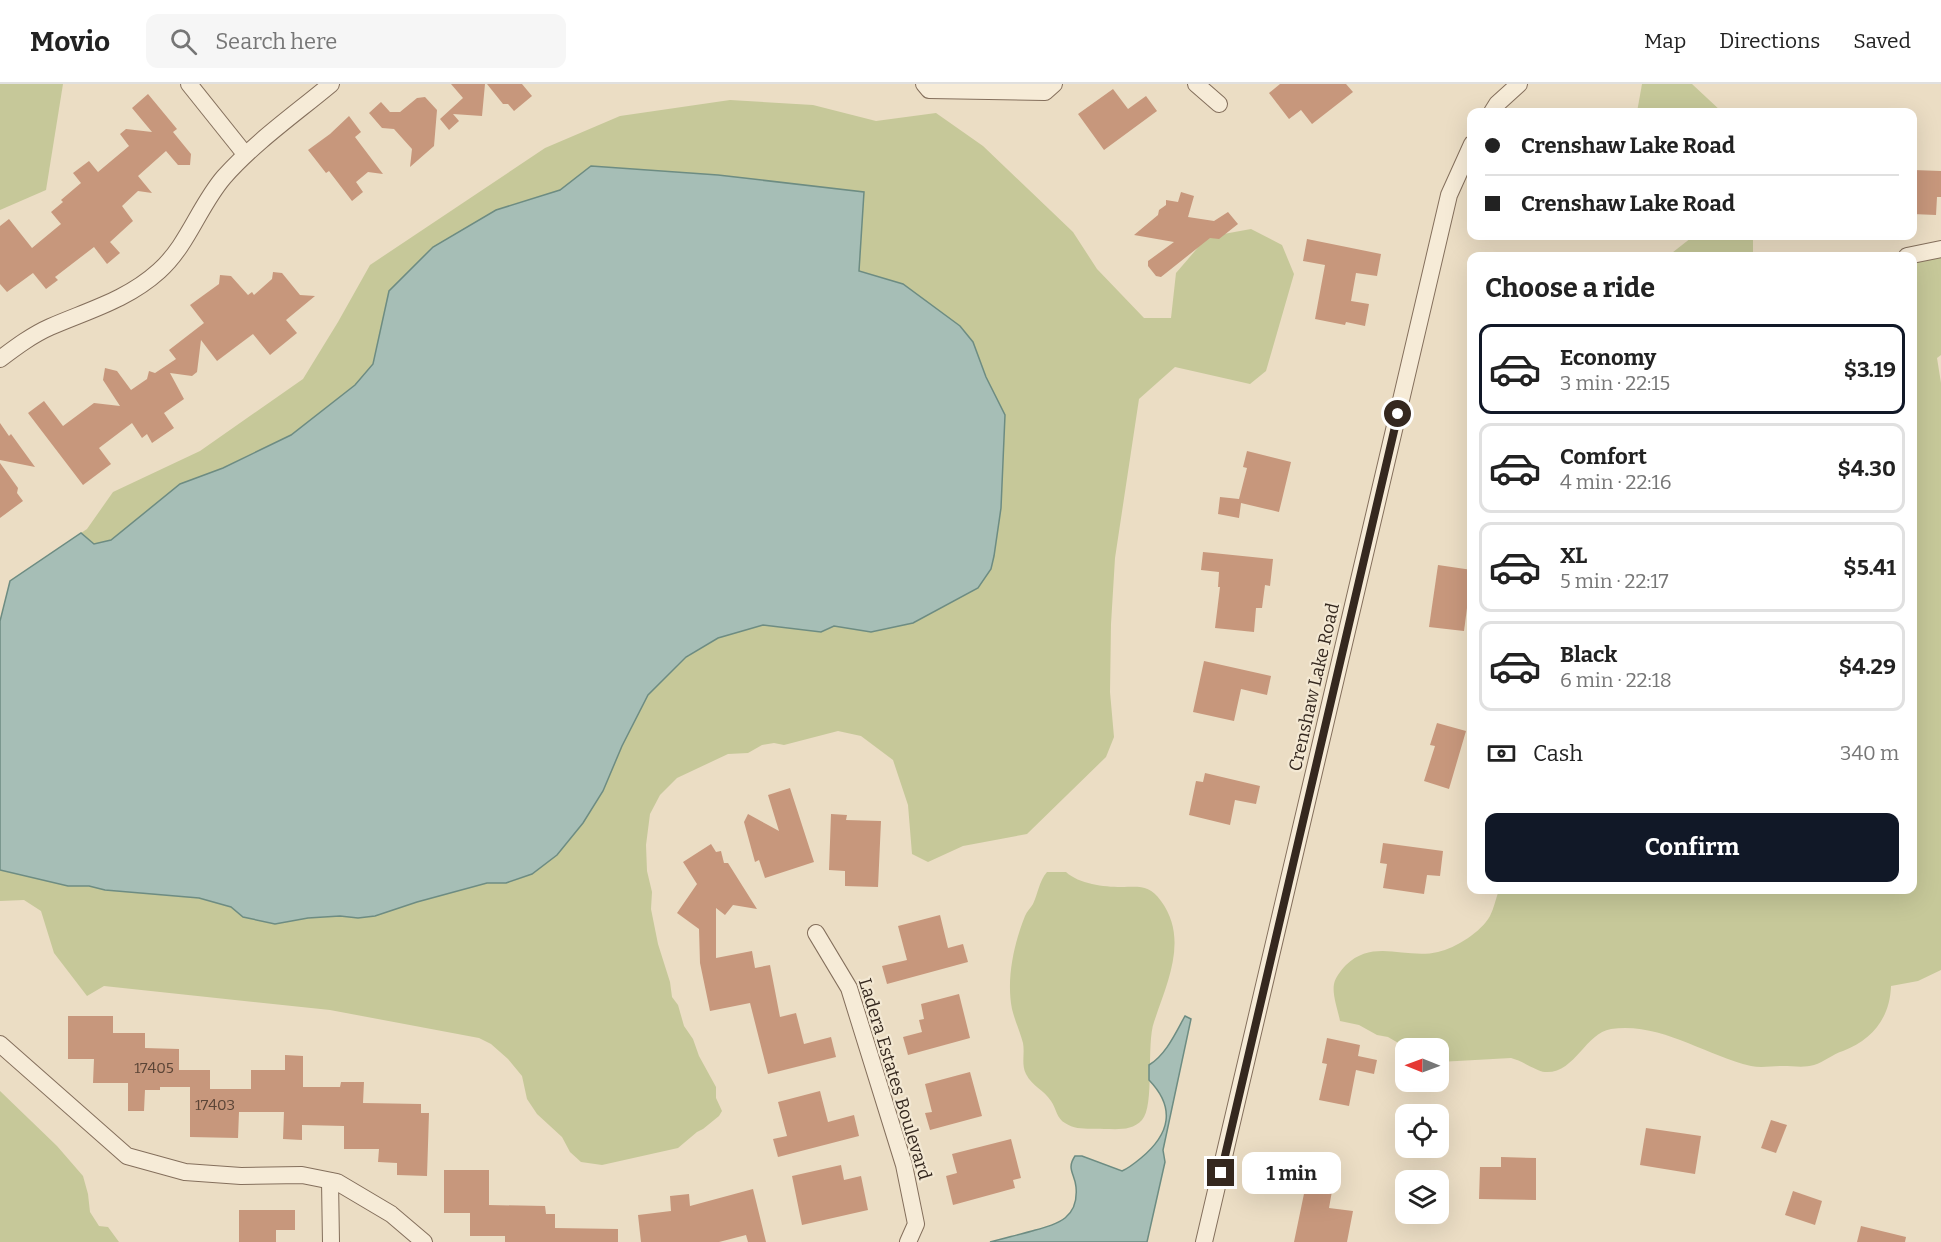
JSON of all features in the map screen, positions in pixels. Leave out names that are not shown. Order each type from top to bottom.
[{"type":"street","points":[[189,84],[245,154]]},
{"type":"street","points":[[2,353],[50,327],[87,314],[138,289],[161,270],[186,239],[222,179],[245,154],[331,84]]},
{"type":"street","points":[[924,84],[929,90],[1045,92],[1054,84]]},
{"type":"street","points":[[1196,84],[1219,104]]},
{"type":"street","points":[[1494,108],[1519,84]]},
{"type":"street","name":"Crenshaw Lake Road","points":[[1204,1242],[1449,195],[1467,155]]},
{"type":"street","points":[[1917,254],[1941,249]]},
{"type":"street","name":"Ladera Estates Boulevard","points":[[816,933],[849,988],[904,1166],[916,1224],[908,1242]]},
{"type":"street","points":[[0,1044],[127,1156],[185,1172],[241,1176],[302,1175],[336,1182],[391,1214],[424,1242]]},
{"type":"street","points":[[330,1181],[331,1242]]},
{"type":"green space","points":[[0,84],[63,84],[46,190],[0,210]]},
{"type":"green space","points":[[1642,84],[1692,84],[1718,108],[1638,108]]},
{"type":"green space","points":[[730,100],[813,105],[876,121],[936,113],[983,146],[1073,232],[1097,269],[1144,318],[1171,318],[1176,273],[1207,237],[1251,229],[1282,245],[1294,274],[1266,371],[1250,384],[1175,367],[1139,399],[1115,558],[1110,692],[1114,737],[1106,757],[1027,834],[963,846],[928,862],[912,854],[908,805],[893,760],[861,736],[838,731],[784,745],[774,743],[762,745],[748,753],[728,754],[677,778],[660,795],[650,814],[646,845],[647,871],[652,892],[651,909],[672,997],[678,1005],[684,1026],[693,1039],[699,1056],[716,1087],[716,1098],[722,1111],[719,1116],[678,1148],[602,1165],[581,1162],[570,1152],[562,1137],[537,1114],[527,1099],[522,1076],[508,1059],[491,1044],[479,1038],[330,1010],[104,986],[87,996],[54,953],[41,911],[24,900],[0,901],[0,870],[68,886],[89,886],[105,890],[199,898],[231,907],[244,917],[275,924],[308,918],[375,916],[487,883],[506,883],[532,874],[557,855],[583,823],[603,791],[622,746],[648,695],[686,657],[718,638],[763,625],[821,632],[834,626],[871,632],[913,623],[978,588],[991,569],[994,556],[1001,508],[1005,415],[986,377],[973,342],[960,326],[903,284],[859,271],[863,192],[718,175],[592,166],[560,190],[496,210],[389,291],[373,364],[355,385],[291,435],[223,468],[112,540],[94,544],[81,533],[87,529],[113,492],[200,451],[303,379],[370,265],[545,148],[620,116]]},
{"type":"green space","points":[[1688,240],[1753,240],[1753,252],[1673,252]]},
{"type":"green space","points":[[1941,257],[1941,355],[1937,358],[1941,383],[1941,970],[1918,981],[1891,986],[1890,998],[1883,1018],[1871,1034],[1863,1041],[1818,1064],[1806,1066],[1751,1066],[1665,1035],[1629,1028],[1602,1032],[1564,1067],[1555,1071],[1541,1071],[1511,1058],[1449,1061],[1449,1038],[1395,1038],[1395,1041],[1377,1035],[1359,1025],[1340,1021],[1334,998],[1334,984],[1338,974],[1357,957],[1379,951],[1426,954],[1452,947],[1486,922],[1498,894],[1917,894],[1917,262]]},
{"type":"green space","points":[[1047,872],[1066,872],[1085,882],[1100,885],[1148,889],[1161,901],[1174,930],[1173,961],[1152,1032],[1146,1113],[1138,1124],[1129,1128],[1084,1129],[1065,1123],[1060,1119],[1048,1097],[1031,1082],[1026,1074],[1023,1063],[1023,1043],[1010,997],[1011,973],[1014,950],[1021,927]]},
{"type":"green space","points":[[0,1091],[57,1146],[83,1176],[90,1212],[99,1226],[108,1227],[119,1242],[0,1242]]},
{"type":"water","points":[[591,166],[718,175],[864,192],[859,271],[903,284],[960,326],[973,342],[986,377],[1005,415],[1001,508],[994,556],[991,569],[978,588],[913,623],[871,632],[834,626],[821,632],[763,625],[718,638],[686,657],[648,695],[622,746],[603,791],[583,823],[557,855],[532,874],[506,883],[487,883],[375,916],[308,918],[275,924],[243,917],[231,907],[199,898],[105,890],[89,886],[68,886],[0,870],[0,621],[10,581],[81,533],[94,544],[111,540],[180,484],[223,468],[291,435],[355,385],[373,364],[389,291],[433,247],[496,210],[560,190]]},
{"type":"water","points":[[1185,1016],[1191,1019],[1163,1150],[1165,1162],[1147,1242],[990,1242],[1050,1226],[1070,1213],[1076,1198],[1076,1187],[1071,1168],[1075,1156],[1082,1156],[1122,1171],[1151,1149],[1163,1130],[1166,1111],[1158,1090],[1149,1080],[1149,1065],[1165,1049]]},
{"type":"building","points":[[451,84],[485,84],[482,116],[453,114],[459,121],[449,130],[440,119],[463,98]]},
{"type":"building","points":[[487,84],[522,84],[532,96],[514,111],[508,104],[503,104]]},
{"type":"building","points":[[1280,84],[1346,84],[1353,92],[1312,124],[1301,110],[1289,119],[1269,93]]},
{"type":"building","points":[[1113,89],[1128,109],[1146,96],[1157,111],[1104,150],[1078,114]]},
{"type":"building","points":[[148,94],[177,129],[173,132],[191,154],[190,165],[178,165],[166,151],[138,176],[152,193],[138,191],[122,206],[133,221],[110,242],[120,253],[107,264],[94,247],[55,277],[58,280],[46,289],[33,273],[7,292],[0,284],[0,226],[9,219],[32,248],[61,224],[51,212],[81,183],[73,173],[89,161],[98,172],[129,146],[120,134],[126,129],[152,132],[132,108]]},
{"type":"building","points":[[425,97],[437,110],[434,146],[410,167],[412,149],[394,129],[382,128],[369,113],[381,102],[390,112],[400,112],[417,98]]},
{"type":"building","points":[[349,116],[361,132],[355,137],[383,174],[368,172],[356,182],[363,192],[352,201],[329,171],[326,173],[308,150]]},
{"type":"building","points":[[1917,170],[1941,171],[1941,197],[1937,197],[1936,215],[1917,214]]},
{"type":"building","points":[[1181,192],[1194,196],[1188,217],[1214,221],[1228,212],[1238,224],[1219,239],[1210,238],[1161,277],[1156,276],[1148,266],[1148,261],[1174,242],[1134,235],[1158,215],[1159,210],[1166,205],[1166,200],[1178,202]]},
{"type":"building","points":[[1307,239],[1381,254],[1377,276],[1356,273],[1351,301],[1369,304],[1365,326],[1315,319],[1325,265],[1303,261]]},
{"type":"building","points":[[273,272],[282,273],[300,295],[315,296],[286,320],[297,333],[270,355],[253,334],[217,361],[201,340],[197,372],[192,376],[170,373],[184,399],[164,413],[174,428],[152,443],[147,434],[142,438],[132,423],[99,448],[111,464],[83,485],[28,413],[44,401],[63,426],[94,403],[120,406],[103,380],[105,368],[117,371],[131,390],[147,379],[149,371],[155,373],[176,359],[169,350],[204,323],[190,305],[219,284],[220,275],[231,276],[248,295],[252,292],[254,295],[272,279]]},
{"type":"building","points":[[0,423],[9,436],[11,434],[35,467],[0,460]]},
{"type":"building","points":[[1247,451],[1291,462],[1279,512],[1241,503],[1239,518],[1218,514],[1220,497],[1239,499],[1247,468],[1243,467]]},
{"type":"building","points":[[0,463],[18,488],[17,493],[23,501],[0,518]]},
{"type":"building","points":[[1203,552],[1273,559],[1270,586],[1265,585],[1262,608],[1256,608],[1254,632],[1215,628],[1220,587],[1218,587],[1219,572],[1201,570]]},
{"type":"building","points":[[1438,565],[1467,569],[1467,608],[1464,631],[1429,627]]},
{"type":"building","points":[[1204,661],[1271,676],[1267,695],[1241,689],[1234,721],[1193,712]]},
{"type":"building","points":[[1437,723],[1466,731],[1449,789],[1424,781],[1435,746],[1430,745]]},
{"type":"building","points":[[1205,773],[1260,786],[1256,804],[1235,800],[1230,825],[1189,815],[1196,781],[1203,782]]},
{"type":"building","points":[[790,788],[814,862],[765,878],[759,860],[755,862],[744,822],[748,814],[779,831],[768,795]]},
{"type":"building","points":[[831,814],[847,815],[846,820],[881,821],[878,887],[845,886],[845,871],[829,870]]},
{"type":"building","points":[[1383,843],[1443,851],[1440,876],[1427,875],[1424,894],[1383,888],[1387,864],[1380,863]]},
{"type":"building","points":[[711,844],[716,852],[721,851],[724,863],[728,863],[757,909],[733,905],[725,915],[716,908],[716,958],[752,951],[755,968],[770,965],[780,1017],[796,1013],[804,1044],[831,1037],[836,1057],[768,1074],[750,1003],[710,1011],[700,963],[699,929],[677,913],[697,884],[683,862]]},
{"type":"building","points":[[940,915],[948,948],[963,944],[968,962],[887,984],[882,966],[907,960],[898,926]]},
{"type":"building","points":[[959,994],[970,1038],[908,1055],[903,1037],[922,1032],[919,1020],[924,1019],[921,1004]]},
{"type":"building","points":[[68,1016],[113,1016],[113,1033],[145,1033],[145,1048],[179,1049],[179,1070],[210,1070],[210,1089],[251,1089],[251,1070],[285,1070],[285,1055],[303,1056],[303,1087],[340,1087],[341,1082],[364,1082],[363,1103],[421,1104],[421,1113],[429,1113],[427,1176],[397,1175],[397,1163],[378,1162],[379,1149],[344,1149],[344,1126],[302,1125],[302,1140],[283,1139],[284,1112],[239,1112],[238,1138],[190,1137],[190,1087],[160,1087],[160,1090],[145,1090],[144,1111],[128,1111],[128,1083],[93,1083],[94,1059],[68,1059]]},
{"type":"building","points":[[1327,1038],[1360,1045],[1358,1056],[1377,1060],[1374,1074],[1356,1070],[1349,1106],[1319,1100],[1327,1064],[1322,1063]]},
{"type":"building","points":[[970,1072],[982,1116],[930,1130],[925,1113],[932,1112],[925,1084]]},
{"type":"building","points":[[820,1091],[828,1122],[854,1115],[859,1136],[778,1157],[773,1139],[787,1136],[778,1102]]},
{"type":"building","points":[[1771,1120],[1787,1125],[1776,1153],[1761,1148]]},
{"type":"building","points":[[1646,1128],[1701,1136],[1695,1174],[1640,1165]]},
{"type":"building","points":[[1011,1139],[1021,1178],[1013,1180],[1015,1188],[953,1205],[946,1176],[957,1173],[952,1154]]},
{"type":"building","points":[[1501,1157],[1536,1158],[1536,1200],[1479,1199],[1480,1167],[1501,1167]]},
{"type":"building","points":[[841,1165],[844,1180],[861,1176],[868,1210],[802,1225],[792,1176]]},
{"type":"building","points":[[444,1170],[489,1170],[489,1205],[545,1206],[546,1214],[555,1214],[555,1228],[618,1229],[618,1242],[505,1242],[505,1236],[470,1236],[470,1213],[444,1213]]},
{"type":"building","points":[[1306,1184],[1332,1191],[1329,1208],[1353,1211],[1347,1242],[1294,1242]]},
{"type":"building","points":[[753,1189],[766,1242],[748,1242],[746,1235],[719,1242],[641,1242],[638,1215],[671,1211],[670,1196],[689,1194],[690,1206]]},
{"type":"building","points":[[1793,1191],[1822,1201],[1815,1225],[1785,1215]]},
{"type":"building","points":[[239,1210],[295,1210],[295,1230],[276,1230],[276,1242],[239,1242]]},
{"type":"building","points":[[1861,1226],[1906,1237],[1905,1242],[1857,1242]]},
{"type":"route","points":[[1221,1173],[1398,414]]}]
